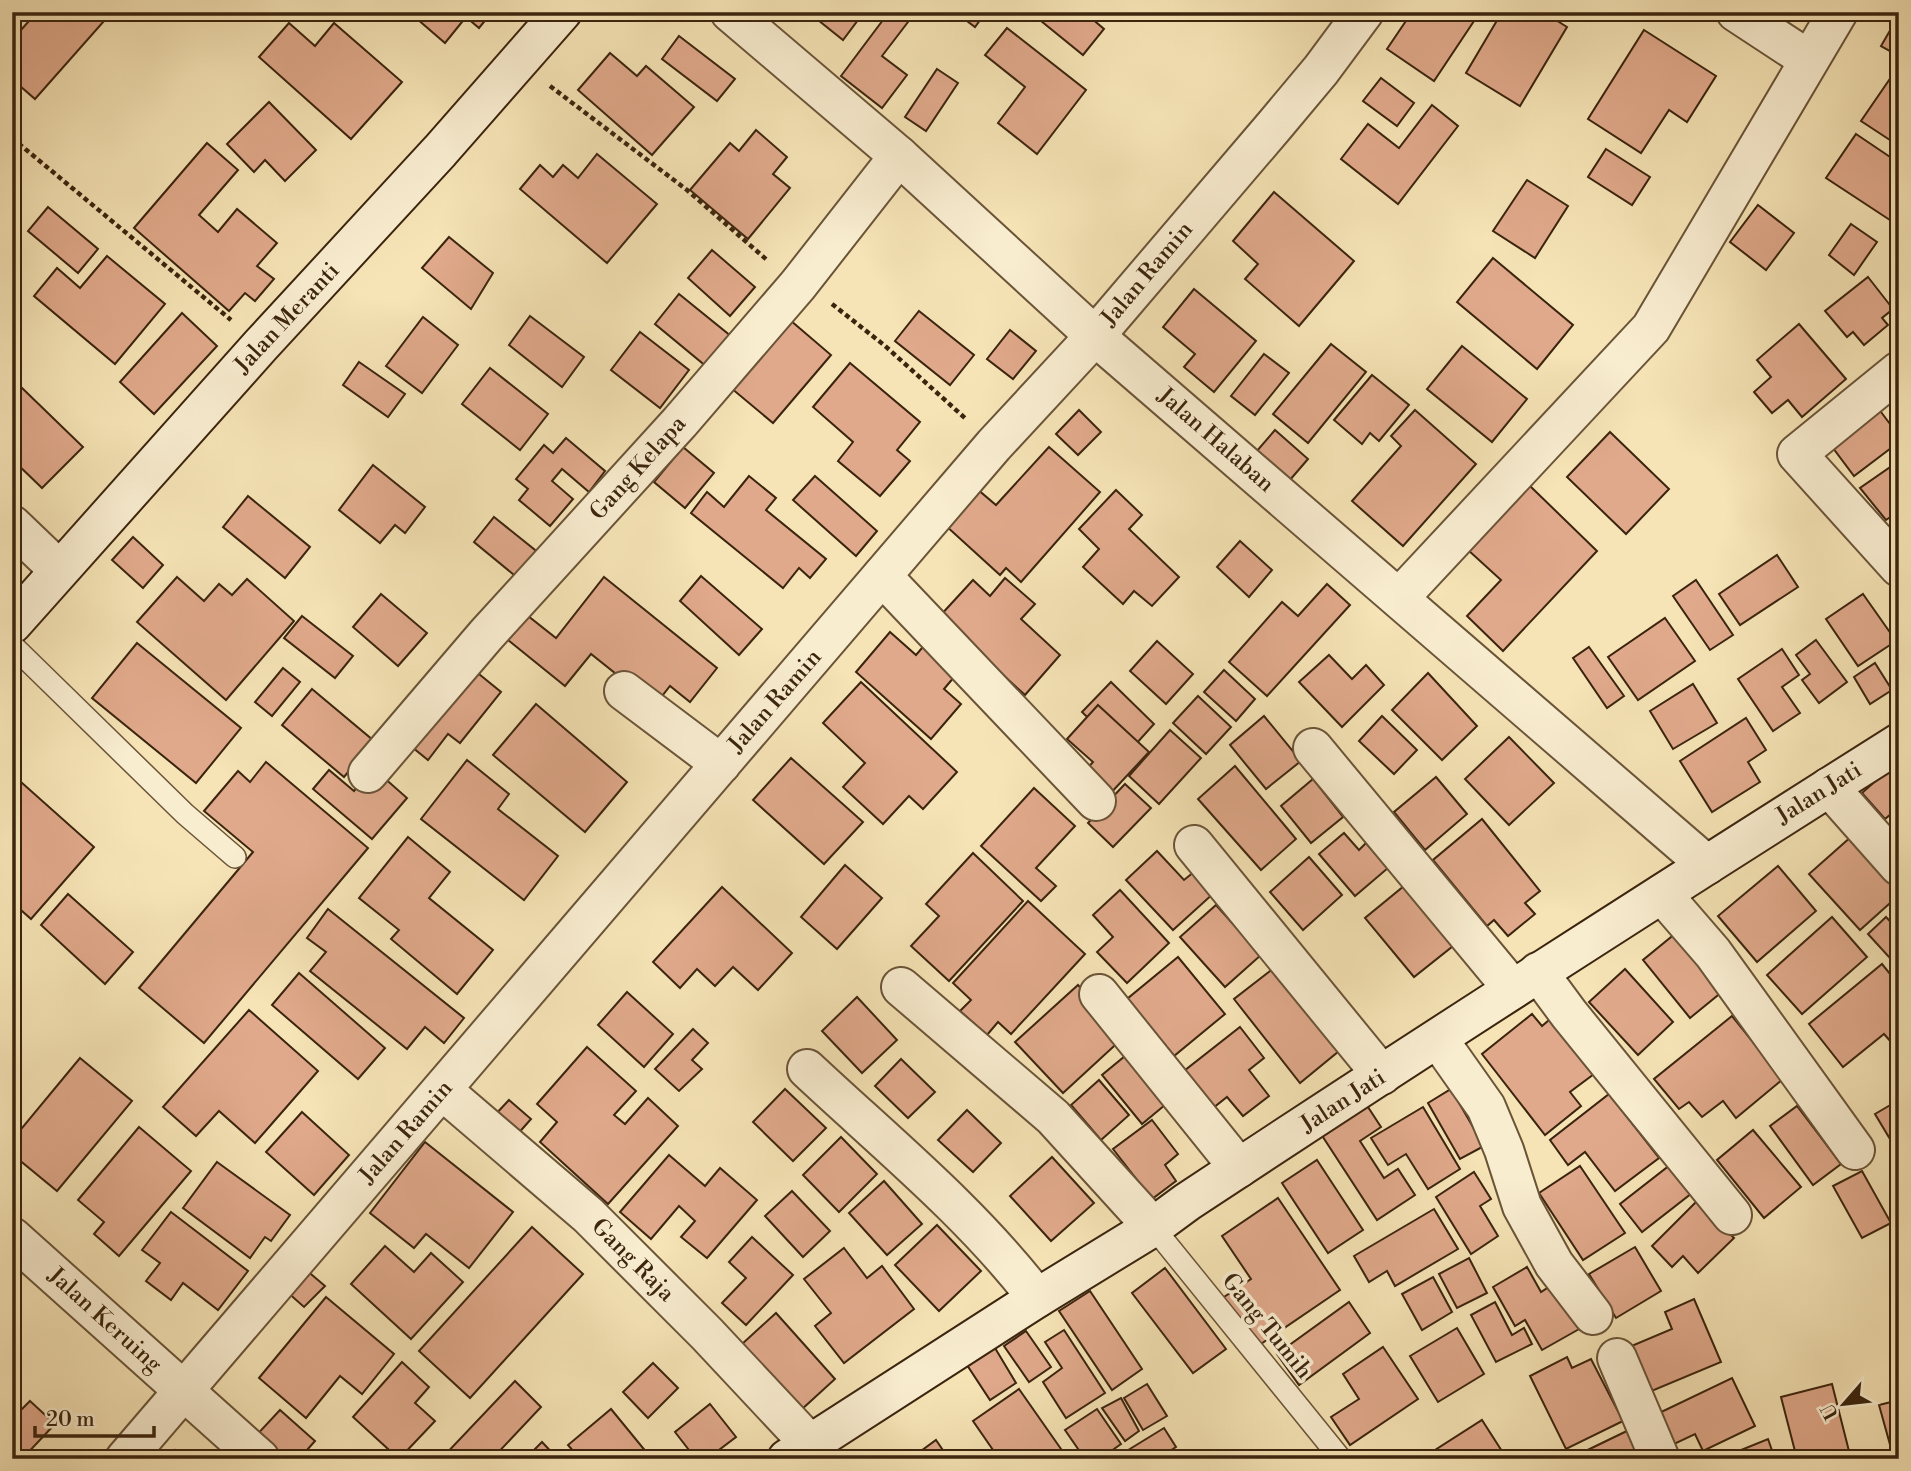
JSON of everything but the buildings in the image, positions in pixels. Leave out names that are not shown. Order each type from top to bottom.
[{"type":"street","name":"Jalan Meranti","points":[[12,624],[261,345],[440,151],[562,12]]},
{"type":"street","name":"Jalan Halaban","points":[[730,12],[899,156],[1095,336],[1707,865]]},
{"type":"street","name":"Jalan Ramin","points":[[125,1459],[994,445],[1095,336],[1290,107],[1364,12]]},
{"type":"street","points":[[1736,12],[1809,60]]},
{"type":"street","points":[[1399,598],[1651,328],[1838,12]]},
{"type":"street","name":"Gang Kelapa","points":[[368,773],[486,635],[680,422],[798,285],[899,156]]},
{"type":"street","points":[[1899,371],[1797,454],[1899,567]]},
{"type":"street","points":[[12,525],[59,570]]},
{"type":"street","points":[[882,576],[1096,801]]},
{"type":"street","points":[[624,691],[721,764]]},
{"type":"street","name":"Jalan Jati","points":[[798,1451],[1153,1227],[1526,980],[1899,743]]},
{"type":"street","points":[[1313,748],[1526,980],[1569,1014],[1732,1215]]},
{"type":"street","points":[[1829,787],[1899,866]]},
{"type":"street","points":[[1194,845],[1382,1075]]},
{"type":"street","points":[[1662,894],[1713,953],[1855,1150]]},
{"type":"street","points":[[901,987],[1053,1117],[1153,1227]]},
{"type":"street","points":[[1099,994],[1239,1168]]},
{"type":"street","points":[[1438,1040],[1486,1107],[1504,1150],[1522,1206],[1554,1264],[1592,1315]]},
{"type":"street","points":[[807,1069],[970,1220],[1011,1264],[1037,1298]]},
{"type":"street","name":"Gang Raja","points":[[442,1090],[587,1215],[707,1334],[798,1451]]},
{"type":"street","name":"Jalan Keruing","points":[[12,1237],[260,1459]]},
{"type":"street","points":[[1617,1358],[1660,1459]]},
{"type":"lane","points":[[12,645],[185,814],[235,857]]},
{"type":"lane","name":"Gang Tumih","points":[[1153,1227],[1341,1459]]},
{"type":"path","points":[[518,63],[687,190],[798,285],[830,302],[884,345],[994,445]]},
{"type":"path","points":[[12,138],[261,345]]}]
